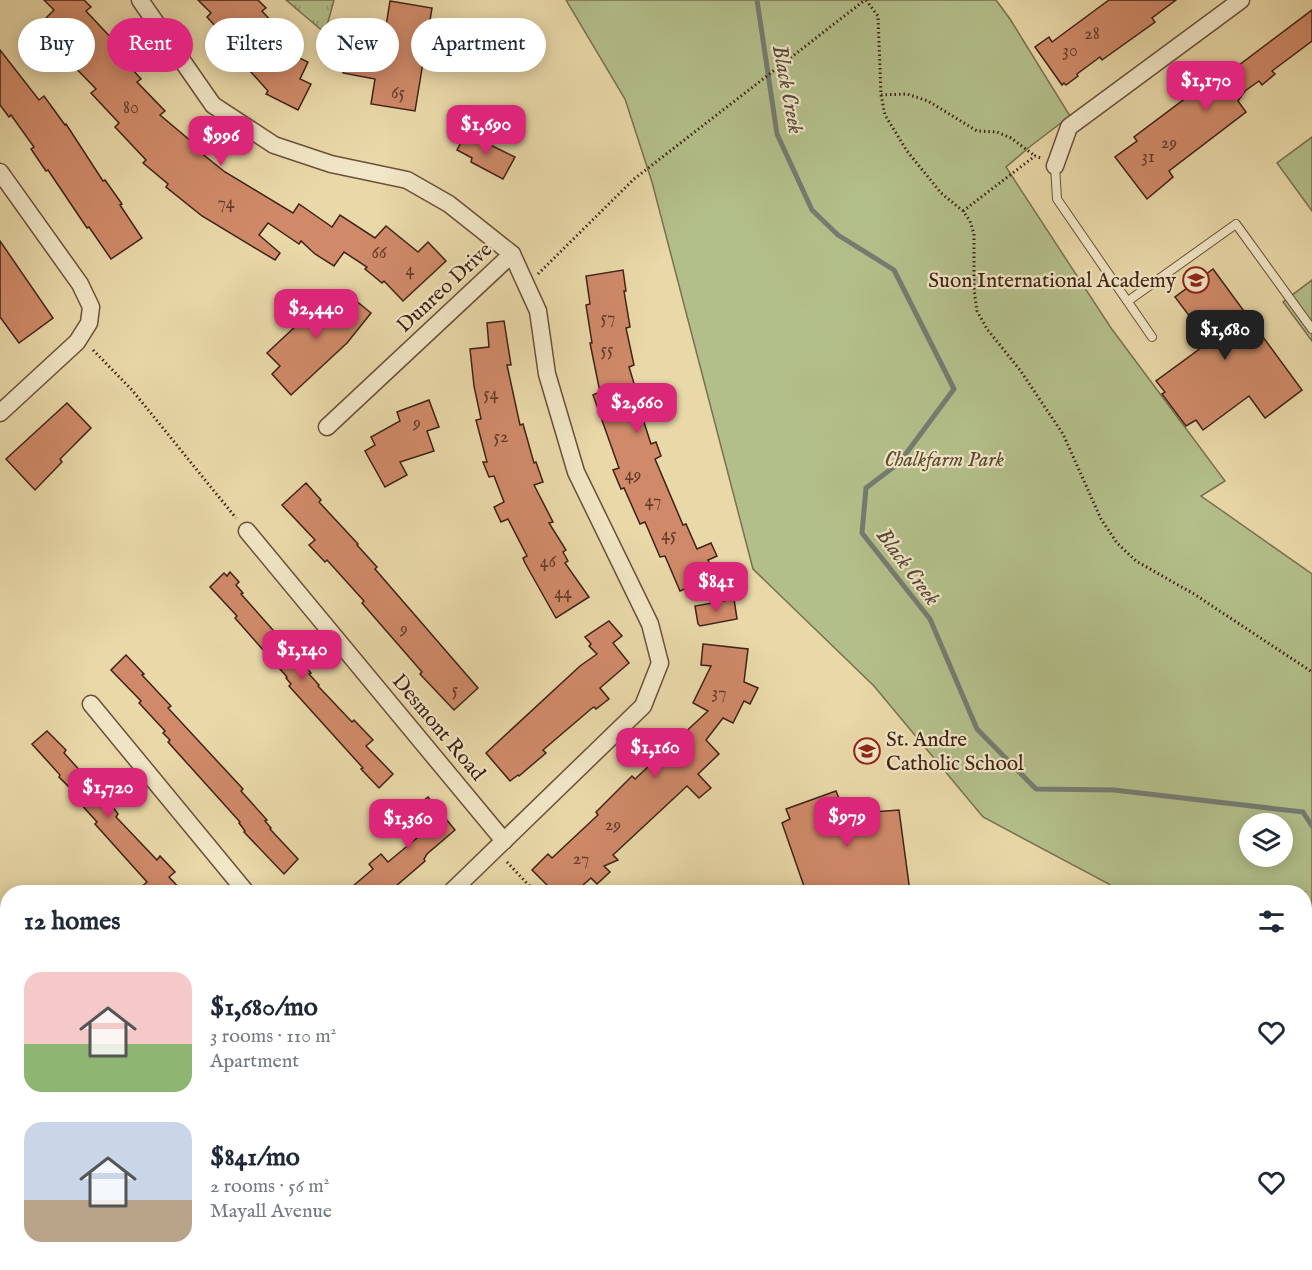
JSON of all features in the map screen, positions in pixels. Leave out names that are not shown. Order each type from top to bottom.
[{"type":"street","points":[[140,0],[213,105],[274,145],[331,164],[406,180],[449,204],[512,254],[538,311],[547,374],[576,472],[650,624],[660,663],[643,706],[459,885]]},
{"type":"street","points":[[1055,166],[1070,128],[1241,0]]},
{"type":"street","points":[[0,172],[80,284],[91,307],[89,323],[77,342],[0,413]]},
{"type":"street","name":"Dunreo Drive","points":[[327,427],[512,254]]},
{"type":"street","name":"Desmont Road","points":[[247,531],[500,845]]},
{"type":"street","points":[[91,704],[240,885]]},
{"type":"lane","points":[[1055,166],[1058,199],[1152,337]]},
{"type":"lane","points":[[1128,301],[1236,224],[1312,329]]},
{"type":"path","points":[[527,286],[634,179],[866,0],[878,16],[881,95],[885,115],[907,151],[941,193],[963,211],[974,234],[974,289],[977,311],[987,329],[1020,370],[1063,434],[1101,519],[1117,543],[1136,561],[1194,594],[1312,672]]},
{"type":"path","points":[[881,95],[907,94],[928,100],[977,132],[997,132],[1011,138],[1035,156],[1055,166]]},
{"type":"path","points":[[963,211],[1035,156]]},
{"type":"path","points":[[89,323],[93,351],[132,390],[247,531]]},
{"type":"path","points":[[500,845],[530,885]]},
{"type":"green space","points":[[286,0],[334,0],[329,18],[316,18],[316,25]]},
{"type":"green space","name":"Chalkfarm Park","points":[[566,0],[996,0],[1070,116],[1006,167],[1111,328],[1225,481],[1201,496],[1312,574],[1312,885],[1110,885],[983,817],[874,686],[753,569],[652,182],[625,99]]},
{"type":"green space","points":[[1312,137],[1312,211],[1277,163]]},
{"type":"green space","points":[[1312,280],[1312,341],[1283,302]]},
{"type":"building","points":[[44,0],[84,0],[91,7],[86,11],[93,18],[46,18],[54,10]]},
{"type":"building","points":[[198,0],[258,0],[266,8],[262,11],[268,18],[208,18],[211,13]]},
{"type":"building","points":[[1109,0],[1176,0],[1152,18],[1155,22],[1102,60],[1100,57],[1066,85],[1064,83],[1062,85],[1035,47],[1049,37],[1052,42]]},
{"type":"building","points":[[390,1],[432,8],[430,18],[411,18],[411,72],[421,72],[415,111],[371,104],[375,79],[343,73],[399,72],[399,18],[387,18]]},
{"type":"building","points":[[1312,10],[1312,41],[1272,71],[1275,74],[1262,85],[1259,81],[1245,91],[1238,101],[1246,112],[1169,171],[1173,177],[1147,199],[1115,157],[1137,141],[1134,137],[1202,86],[1203,88],[1216,78],[1231,71]]},
{"type":"building","points":[[95,21],[107,33],[107,72],[135,72],[141,79],[137,82],[165,111],[160,115],[192,142],[190,144],[225,172],[293,213],[299,204],[332,227],[340,215],[375,238],[386,226],[418,252],[428,242],[446,261],[403,301],[384,281],[382,283],[365,269],[367,267],[344,252],[334,266],[315,254],[301,241],[299,244],[268,223],[259,235],[280,253],[275,260],[202,216],[166,187],[168,184],[143,163],[146,160],[115,127],[119,123],[91,93],[96,89],[80,72],[95,72]]},
{"type":"building","points":[[0,50],[39,100],[44,96],[66,124],[103,181],[105,180],[122,204],[120,205],[142,238],[111,259],[48,170],[46,171],[31,149],[34,147],[11,115],[9,117],[0,105]]},
{"type":"building","points":[[251,72],[303,72],[300,79],[311,84],[298,110],[266,94],[268,91]]},
{"type":"building","points":[[466,133],[515,157],[503,179],[471,162],[472,158],[457,150]]},
{"type":"building","points":[[0,241],[53,318],[19,343],[0,317]]},
{"type":"building","points":[[1213,269],[1302,390],[1265,418],[1249,396],[1203,430],[1196,420],[1186,426],[1162,394],[1165,392],[1156,381],[1209,342],[1175,297]]},
{"type":"building","points":[[623,270],[630,327],[626,328],[634,365],[629,367],[651,444],[656,442],[661,456],[655,459],[683,525],[686,524],[697,549],[711,543],[717,556],[708,560],[716,576],[680,591],[665,556],[660,557],[645,522],[640,524],[624,488],[621,489],[613,470],[619,468],[593,395],[600,392],[590,343],[592,343],[586,305],[590,304],[586,276]]},
{"type":"building","points":[[328,293],[340,303],[349,295],[371,313],[347,343],[291,395],[272,374],[280,366],[267,353]]},
{"type":"building","points":[[504,321],[511,365],[507,365],[520,425],[523,424],[534,463],[536,462],[543,482],[534,485],[553,522],[549,523],[566,550],[563,552],[568,561],[565,563],[589,597],[556,618],[525,563],[523,558],[527,556],[508,519],[501,522],[494,507],[504,502],[494,476],[489,477],[483,462],[487,462],[476,420],[481,419],[470,349],[489,347],[487,323]]},
{"type":"building","points":[[429,400],[439,427],[427,431],[434,451],[400,462],[407,475],[385,487],[365,451],[375,445],[371,437],[400,421],[397,412]]},
{"type":"building","points":[[67,403],[91,428],[60,459],[62,462],[35,490],[6,459]]},
{"type":"building","points":[[306,483],[321,500],[319,502],[377,567],[375,569],[478,688],[454,710],[420,674],[422,672],[362,603],[364,601],[327,560],[325,562],[309,545],[315,540],[282,505]]},
{"type":"building","points":[[230,572],[239,582],[236,585],[243,593],[241,594],[311,673],[309,674],[318,686],[352,722],[354,720],[373,740],[366,746],[393,774],[379,788],[289,686],[291,684],[287,677],[210,587],[224,573],[227,576]]},
{"type":"building","points":[[734,599],[737,619],[700,626],[698,624],[695,606]]},
{"type":"building","points":[[609,621],[622,636],[613,643],[629,663],[600,688],[609,699],[596,709],[594,707],[591,709],[543,750],[546,753],[510,781],[486,753],[580,666],[597,654],[589,646],[591,644],[585,637]]},
{"type":"building","points":[[703,644],[748,649],[744,682],[758,688],[750,704],[744,701],[733,723],[723,718],[706,740],[719,754],[698,774],[711,788],[699,798],[687,786],[613,855],[618,860],[604,866],[610,872],[597,884],[591,878],[583,885],[547,885],[532,870],[548,854],[552,858],[598,815],[596,812],[632,776],[635,779],[708,711],[693,703],[711,666],[701,665]]},
{"type":"building","points":[[126,655],[171,706],[168,708],[243,789],[241,791],[267,820],[265,821],[270,829],[298,859],[284,874],[244,832],[240,822],[168,742],[170,740],[163,733],[165,731],[139,703],[141,701],[111,670]]},
{"type":"building","points":[[47,731],[66,750],[64,753],[113,807],[118,814],[116,817],[157,860],[160,856],[175,872],[169,877],[176,885],[143,885],[147,882],[95,824],[97,822],[69,791],[71,789],[59,777],[60,775],[32,744]]},
{"type":"building","points":[[836,791],[848,821],[872,812],[899,810],[909,885],[804,885],[782,823],[790,819],[786,809]]},
{"type":"building","points":[[428,797],[455,830],[427,854],[425,861],[397,885],[354,885],[373,869],[369,864],[381,854],[388,862],[423,833],[404,810],[415,801],[418,805]]},
{"type":"waterway","name":"Black Creek","points":[[757,0],[777,134],[812,210],[838,235],[894,270],[954,389],[899,463],[866,488],[862,533],[930,619],[977,729],[1036,789],[1114,790],[1303,812],[1312,826]]},
{"type":"place","name":"Suon International Academy","points":[[1196,280]]},
{"type":"place","name":"St. Andre Catholic School","points":[[867,751]]}]
